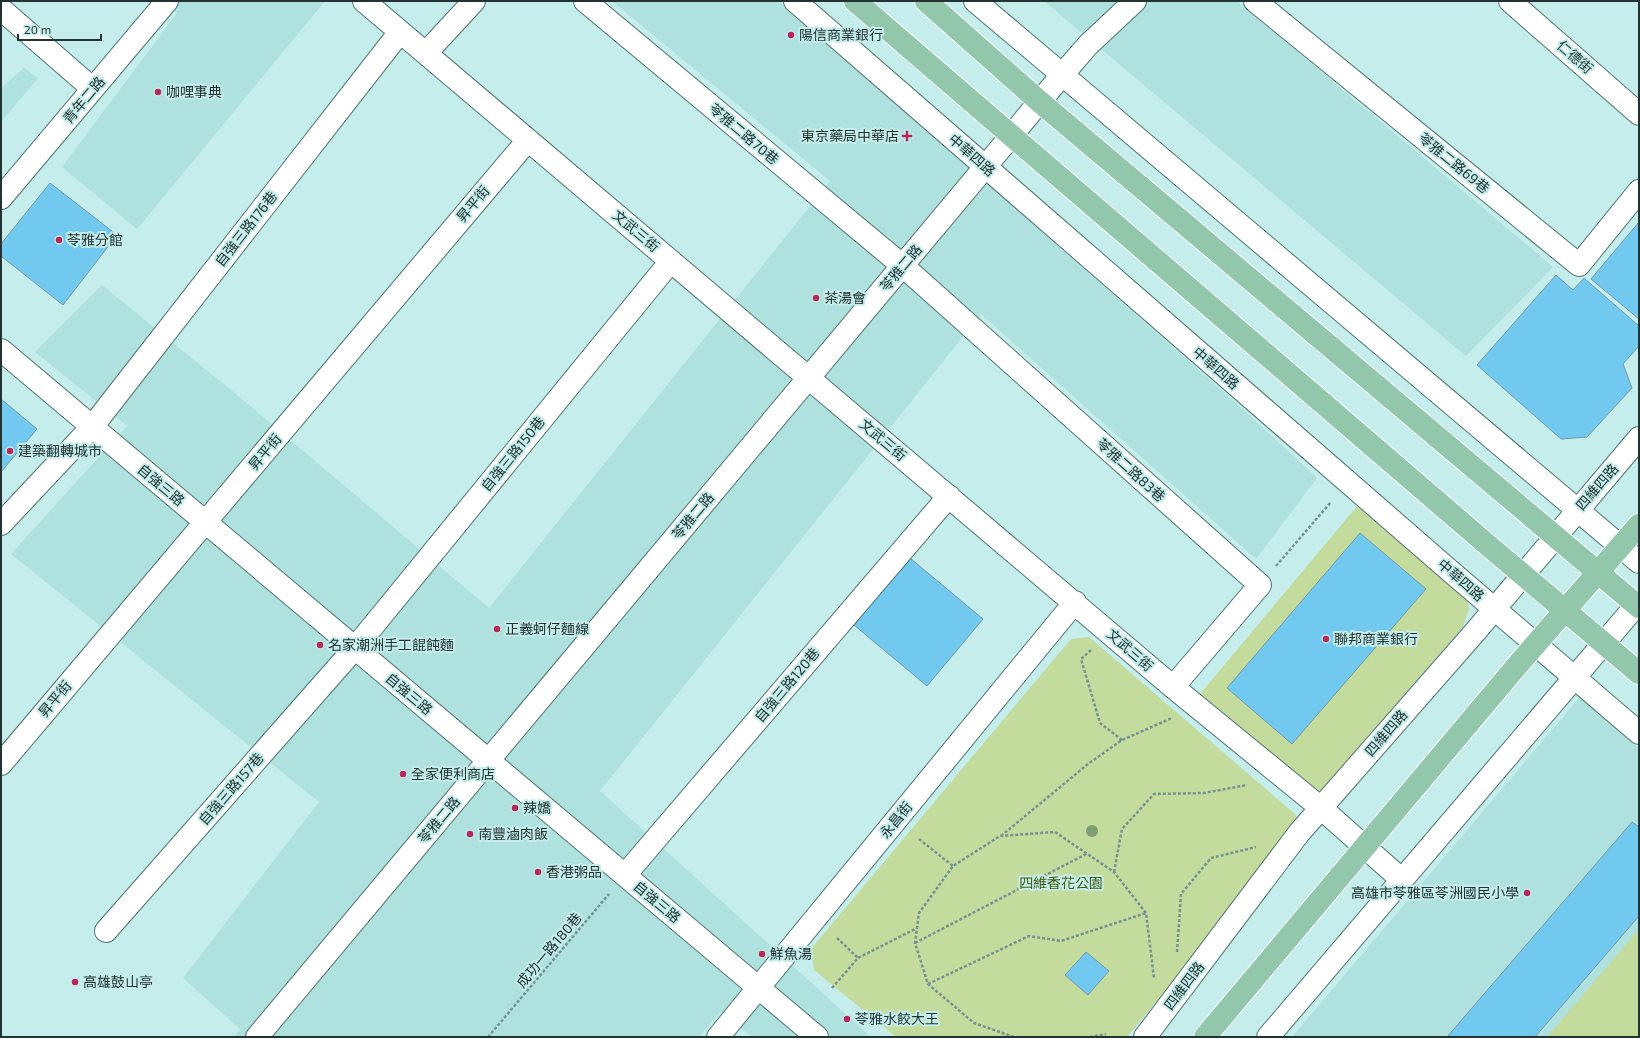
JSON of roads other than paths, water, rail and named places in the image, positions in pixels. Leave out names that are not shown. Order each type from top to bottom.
[{"type":"main road","points":[[855,1],[1639,673]]},
{"type":"main road","points":[[926,1],[1040,102],[1598,573],[1638,605]]},
{"type":"main road","points":[[1205,1037],[1565,610],[1639,525]]},
{"type":"street","name":"青年二路","points":[[1,198],[167,1]]},
{"type":"street","name":"文武三街","points":[[364,1],[1173,686],[1321,808],[1364,848],[1402,880]]},
{"type":"street","points":[[426,54],[474,1]]},
{"type":"street","name":"苓雅二路70巷","points":[[585,1],[903,266]]},
{"type":"street","name":"中華四路","points":[[795,1],[1639,733]]},
{"type":"street","points":[[975,1],[1639,562]]},
{"type":"street","name":"苓雅二路","points":[[257,1037],[1062,75],[1088,45],[1135,1]]},
{"type":"street","name":"苓雅二路69巷","points":[[1255,1],[1579,265],[1639,191]]},
{"type":"street","name":"仁德街","points":[[1510,1],[1639,114]]},
{"type":"street","points":[[1,8],[93,89]]},
{"type":"street","name":"自強三路176巷","points":[[1,524],[92,427],[400,32]]},
{"type":"street","name":"昇平街","points":[[1,764],[528,140]]},
{"type":"street","name":"自強三路150巷","points":[[355,648],[671,261]]},
{"type":"street","name":"苓雅二路83巷","points":[[903,266],[1260,585],[1173,686]]},
{"type":"street","name":"自強三路","points":[[1,350],[817,1037]]},
{"type":"street","name":"四維四路","points":[[1145,1037],[1300,833],[1639,438]]},
{"type":"street","name":"自強三路120巷","points":[[625,875],[949,496]]},
{"type":"street","name":"永昌街","points":[[718,1037],[1075,602]]},
{"type":"street","points":[[1268,1037],[1603,643],[1638,605]]},
{"type":"street","name":"自強三路157巷","points":[[106,931],[355,648]]},
{"type":"place","name":"陽信商業銀行","points":[[791,35]]},
{"type":"place","name":"咖哩事典","points":[[158,92]]},
{"type":"place","name":"東京藥局中華店","points":[[907,136]]},
{"type":"place","name":"苓雅分館","points":[[59,240]]},
{"type":"place","name":"茶湯會","points":[[816,298]]},
{"type":"place","name":"建築翻轉城市","points":[[10,451]]},
{"type":"place","name":"正義蚵仔麵線","points":[[497,629]]},
{"type":"place","name":"聯邦商業銀行","points":[[1326,639]]},
{"type":"place","name":"名家潮洲手工餛飩麵","points":[[320,645]]},
{"type":"place","name":"全家便利商店","points":[[403,774]]},
{"type":"place","name":"辣嬌","points":[[515,808]]},
{"type":"place","name":"南豐滷肉飯","points":[[470,834]]},
{"type":"place","name":"香港粥品","points":[[538,872]]},
{"type":"place","name":"高雄市苓雅區苓洲國民小學","points":[[1527,893]]},
{"type":"place","name":"鮮魚湯","points":[[762,954]]},
{"type":"place","name":"高雄鼓山亭","points":[[75,982]]},
{"type":"place","name":"苓雅水餃大王","points":[[847,1019]]},
{"type":"park label","name":"四維香花公園","points":[[1061,883]]}]
